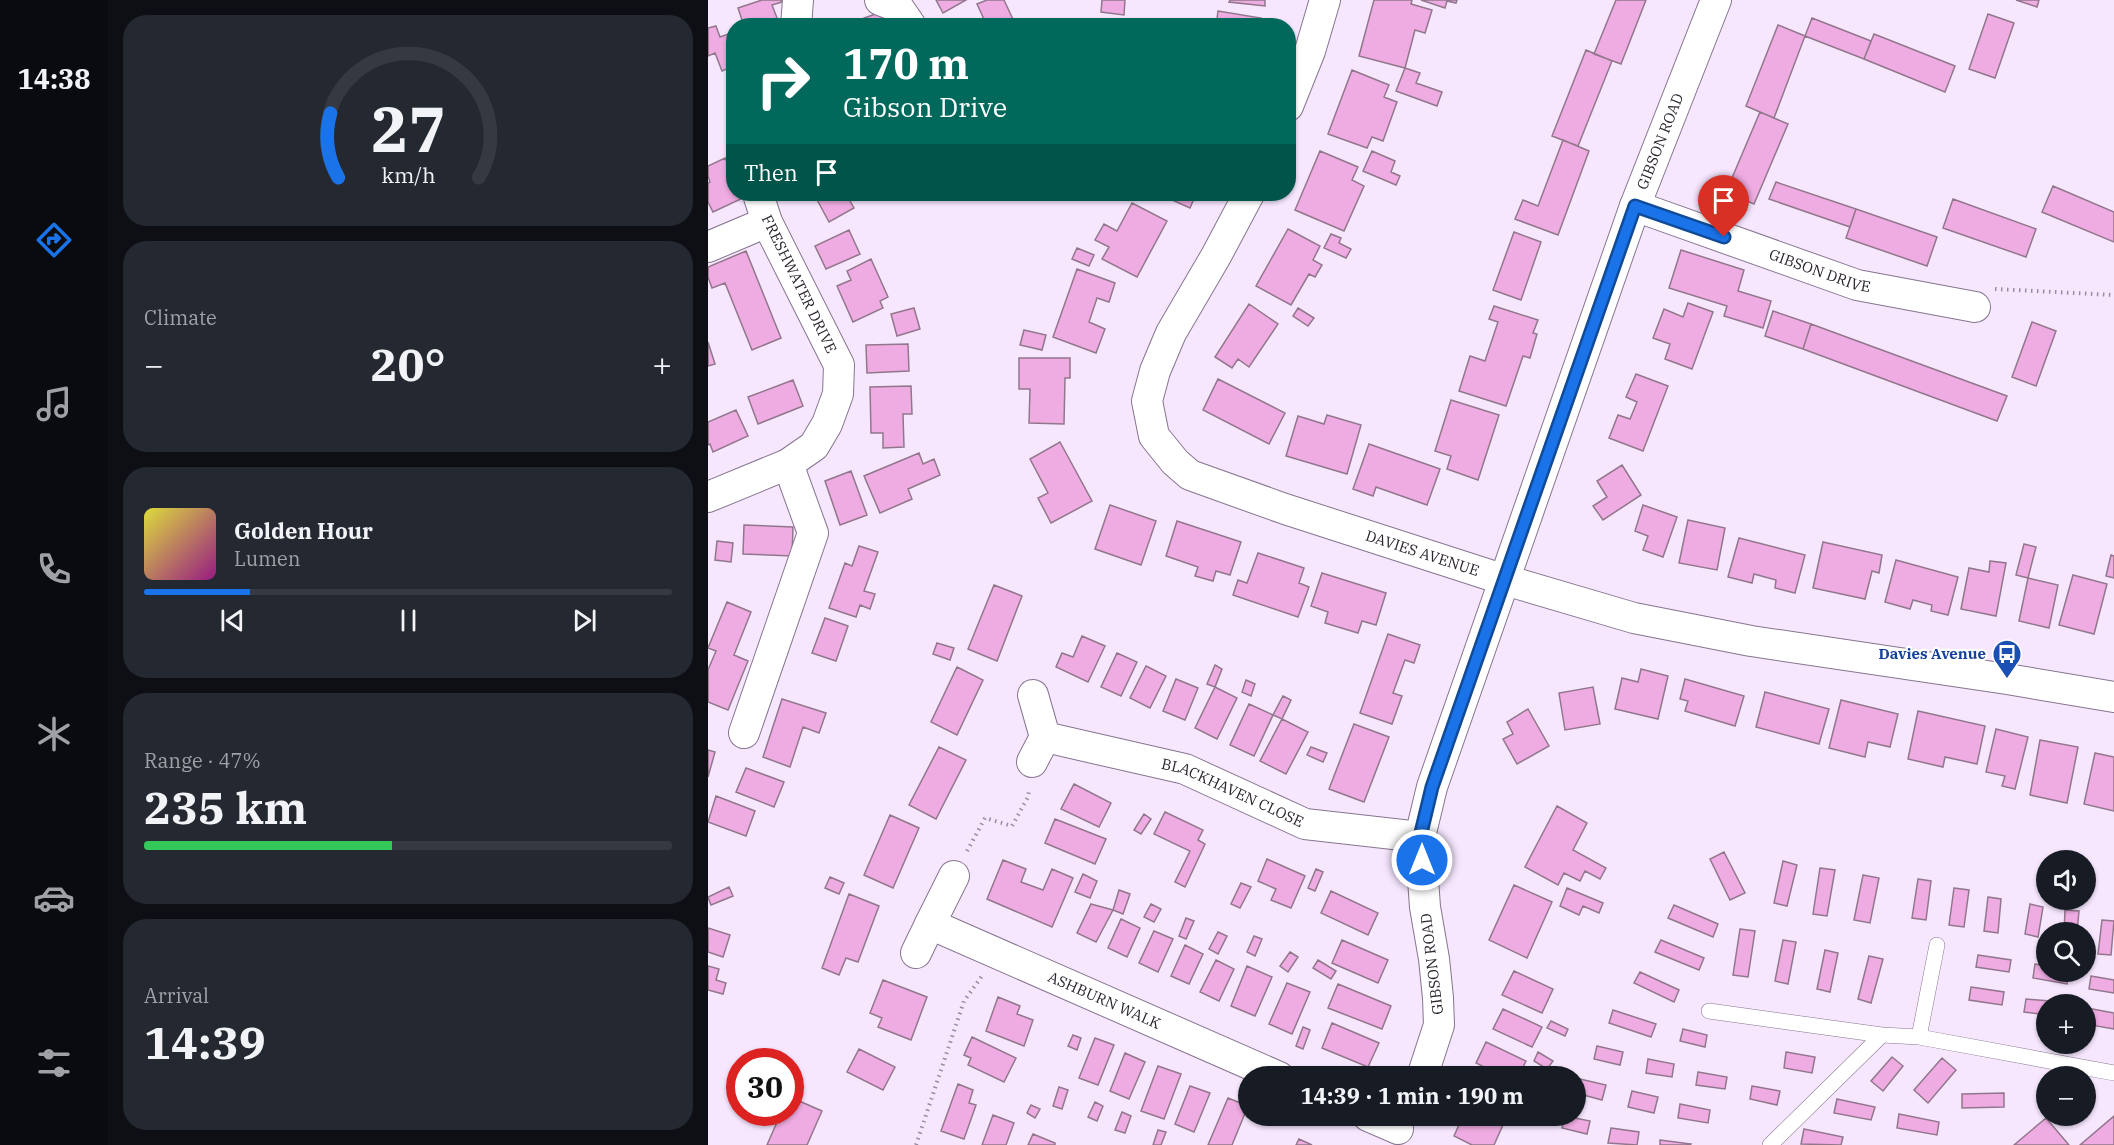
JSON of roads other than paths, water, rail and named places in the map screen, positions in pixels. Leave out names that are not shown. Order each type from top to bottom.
[{"type":"street","points":[[797,18],[798,0]]},
{"type":"street","points":[[880,0],[898,7],[906,18]]},
{"type":"street","points":[[1296,86],[1310,51],[1325,0]]},
{"type":"street","name":"GIBSON ROAD","points":[[1426,1066],[1439,1025],[1437,989],[1425,907],[1420,837],[1432,787],[1635,206],[1716,0]]},
{"type":"street","name":"FRESHWATER DRIVE","points":[[708,497],[788,464],[814,446],[827,424],[838,394],[839,365],[767,222],[760,201]]},
{"type":"street","name":"DAVIES AVENUE","points":[[1245,201],[1172,333],[1155,371],[1147,401],[1154,436],[1175,462],[1190,475],[1285,509],[1504,580],[1634,618],[1751,641],[2114,697]]},
{"type":"street","name":"GIBSON DRIVE","points":[[1635,206],[1857,285],[1975,306]]},
{"type":"street","points":[[708,247],[767,222]]},
{"type":"street","points":[[744,733],[813,533],[788,464]]},
{"type":"street","name":"BLACKHAVEN CLOSE","points":[[1033,695],[1039,749],[1185,769],[1305,824],[1420,837]]},
{"type":"street","points":[[916,952],[954,876]]},
{"type":"street","name":"ASHBURN WALK","points":[[930,924],[1254,1066]]},
{"type":"lane","points":[[1919,1037],[1936,945]]},
{"type":"lane","points":[[1709,1011],[1882,1035],[1919,1037],[2114,1073]]},
{"type":"lane","points":[[1770,1145],[1882,1035]]},
{"type":"place","name":"Davies Avenue","points":[[2007,680]]}]
